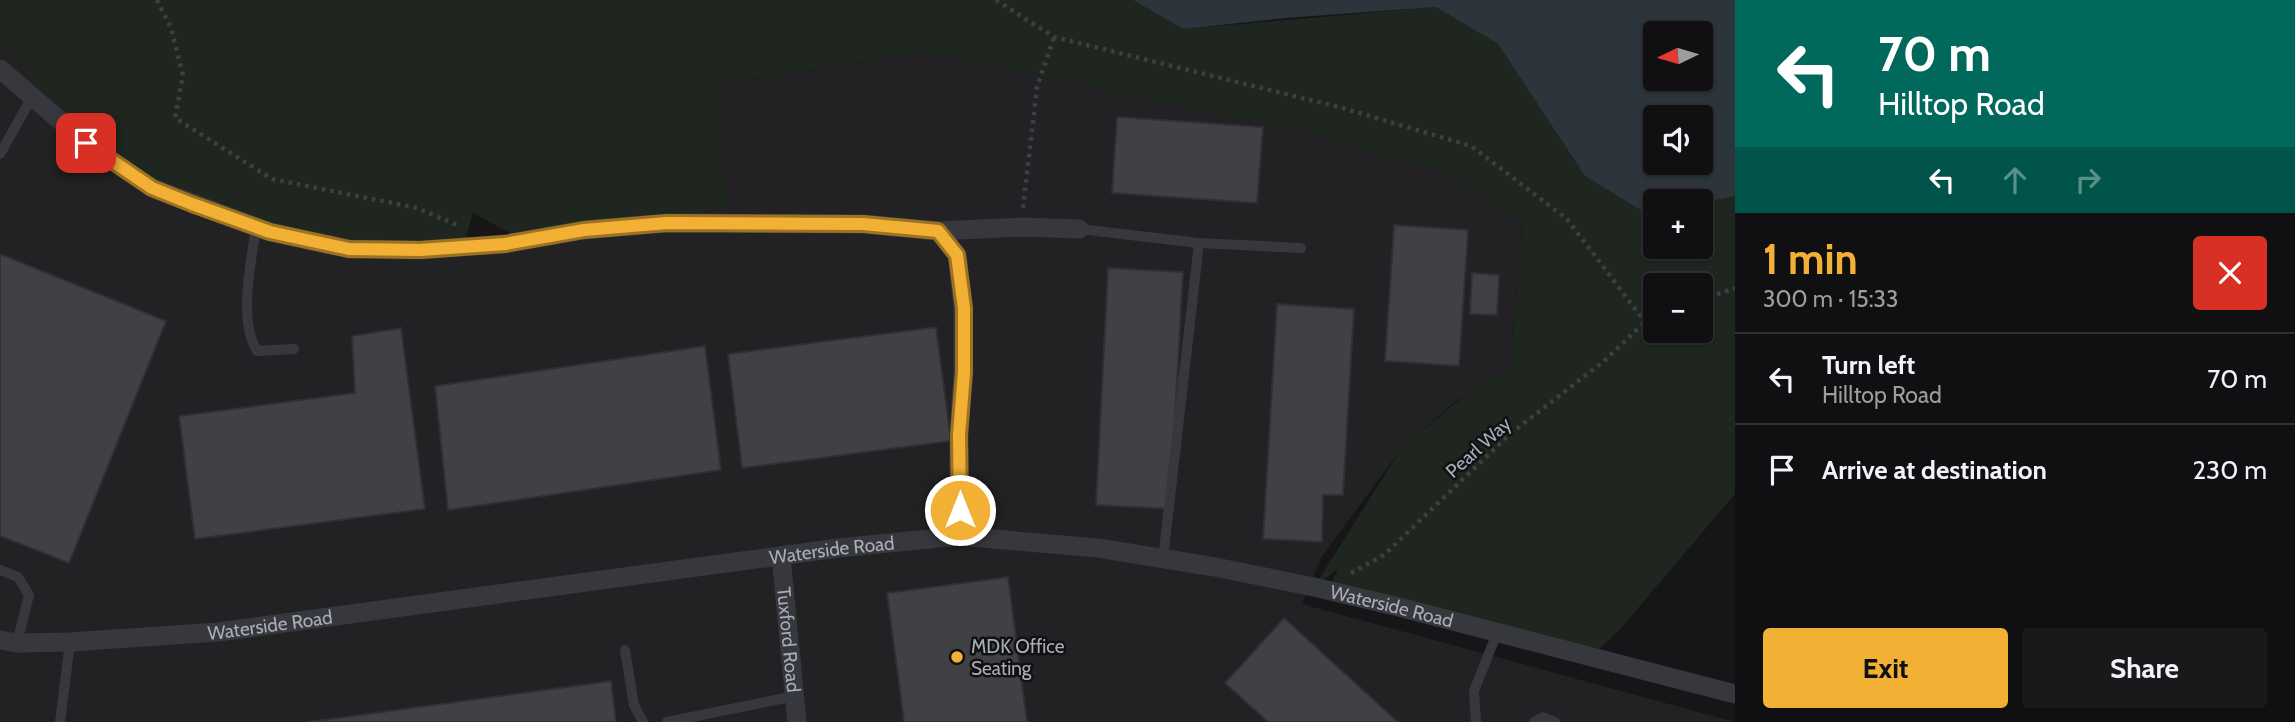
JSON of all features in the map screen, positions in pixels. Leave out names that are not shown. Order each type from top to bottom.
[{"type":"street","points":[[0,69],[86,143],[152,188],[256,228],[349,249],[420,250],[505,244],[584,230],[667,223],[863,224],[938,231],[1021,227],[1080,229]]},
{"type":"street","points":[[938,231],[957,255],[964,308],[964,372],[959,435],[959,536]]},
{"type":"street","name":"Waterside Road","points":[[9,641],[70,642],[218,632],[838,548],[959,536],[1098,548],[1314,587],[1735,694]]},
{"type":"street","name":"Tuxford Road","points":[[781,556],[797,722]]},
{"type":"lane","points":[[0,154],[32,97]]},
{"type":"lane","points":[[256,228],[248,278],[249,338],[257,351],[295,349]]},
{"type":"lane","points":[[1080,229],[1199,243],[1301,248]]},
{"type":"lane","points":[[1163,559],[1199,243]]},
{"type":"lane","points":[[0,570],[18,577],[29,595],[9,641]]},
{"type":"lane","points":[[1476,722],[1474,691],[1497,633]]},
{"type":"lane","points":[[60,722],[70,642]]},
{"type":"lane","points":[[625,650],[634,705],[643,722]]},
{"type":"lane","points":[[667,722],[795,696]]},
{"type":"lane","points":[[1534,722],[1543,716],[1555,722]]},
{"type":"path","points":[[157,0],[171,28],[183,75],[175,118],[272,179],[417,208],[469,230]]},
{"type":"path","points":[[996,0],[1054,37],[1339,107],[1471,146],[1567,219],[1643,319]]},
{"type":"path","points":[[1021,227],[1037,88],[1054,37]]},
{"type":"path","points":[[1713,296],[1735,288]]},
{"type":"path","name":"Pearl Way","points":[[1314,587],[1332,583],[1384,555],[1510,434],[1604,361],[1643,324]]},
{"type":"shaded area","points":[[0,0],[1133,0],[1183,29],[1436,7],[1498,44],[1585,176],[1643,212],[1643,259],[1713,259],[1713,201],[1735,196],[1735,494],[1622,627],[1590,658],[1332,583],[1338,569],[1314,587],[1401,449],[1466,394],[1509,370],[1523,224],[1446,174],[1302,132],[926,52],[722,84],[726,207],[647,224],[525,241],[473,213],[463,247],[323,243],[118,165],[0,42]]},
{"type":"shaded area","points":[[1133,0],[1735,0],[1735,196],[1713,201],[1713,189],[1643,189],[1643,212],[1585,176],[1498,44],[1436,7],[1285,18],[1183,29]]},
{"type":"shaded area","points":[[0,37],[440,248],[725,207],[722,84],[926,52],[1263,120],[1446,174],[1523,224],[1509,370],[1457,400],[1401,449],[1321,558],[1302,604],[1735,722],[0,722]]},
{"type":"building","points":[[1117,117],[1263,127],[1257,203],[1112,193]]},
{"type":"building","points":[[1394,225],[1468,230],[1459,366],[1385,361]]},
{"type":"building","points":[[0,254],[166,321],[69,563],[0,536]]},
{"type":"building","points":[[1108,268],[1183,272],[1170,509],[1096,505]]},
{"type":"building","points":[[1472,273],[1499,275],[1497,315],[1470,314]]},
{"type":"building","points":[[1277,304],[1354,309],[1343,495],[1323,495],[1322,542],[1263,539]]},
{"type":"building","points":[[936,327],[951,441],[742,468],[728,354]]},
{"type":"building","points":[[401,328],[425,509],[195,539],[179,416],[355,393],[352,336]]},
{"type":"building","points":[[705,346],[721,470],[448,510],[435,386]]},
{"type":"building","name":"MDK Office Seating","points":[[1008,577],[1027,722],[904,722],[887,593]]},
{"type":"building","points":[[1284,618],[1398,722],[1268,722],[1225,683]]},
{"type":"building","points":[[611,681],[616,722],[308,722]]},
{"type":"place","name":"MDK Office Seating","points":[[957,657]]},
{"type":"route","points":[[86,143],[152,188],[270,232],[349,249],[420,250],[505,244],[584,230],[667,223],[863,224],[938,231],[957,255],[964,308],[964,372],[959,435],[960,510]]}]
